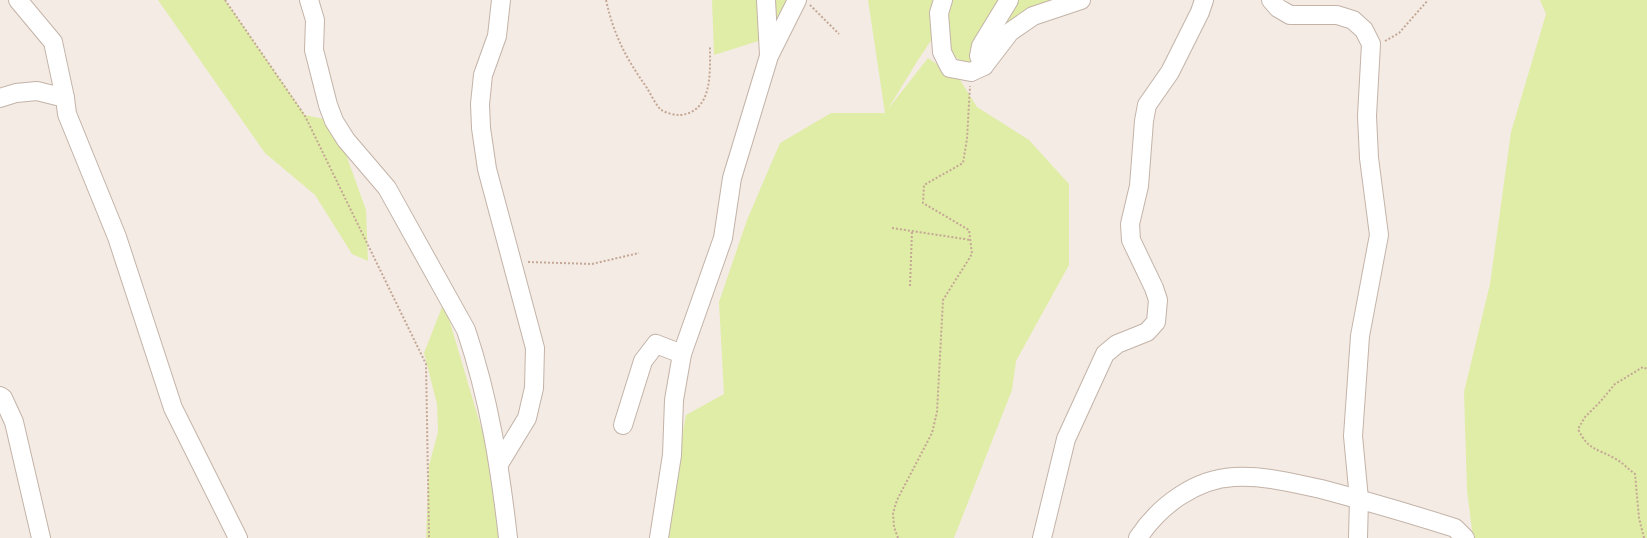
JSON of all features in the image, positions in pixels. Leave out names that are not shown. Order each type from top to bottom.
[{"type":"street","points":[[18,0],[53,42],[67,114],[117,237],[173,408],[238,538]]},
{"type":"street","points":[[309,0],[315,20],[314,50],[328,105],[334,121],[346,140],[387,188],[466,330],[475,356],[499,464],[508,538]]},
{"type":"street","points":[[499,464],[527,418],[534,388],[535,348],[487,169],[481,128],[480,104],[483,75],[497,36],[501,0]]},
{"type":"street","points":[[766,0],[769,56]]},
{"type":"street","points":[[943,0],[939,13],[942,52],[950,68],[978,69]]},
{"type":"street","points":[[978,69],[981,46],[1009,0]]},
{"type":"street","points":[[978,69],[1010,32],[1033,16],[1081,0]]},
{"type":"street","points":[[1042,538],[1066,439],[1105,354],[1117,344],[1146,332],[1156,322],[1158,300],[1154,288],[1131,240],[1130,224],[1139,186],[1144,121],[1148,105],[1170,72],[1200,12],[1204,0]]},
{"type":"street","points":[[1271,0],[1278,8],[1290,15],[1337,15],[1353,20],[1364,30],[1371,44],[1368,116],[1369,158],[1379,235],[1360,344],[1353,436],[1359,499],[1358,538]]},
{"type":"street","points":[[659,538],[672,455],[674,400],[682,354],[723,238],[732,178],[769,56],[803,2]]},
{"type":"street","points":[[0,98],[16,93],[37,91],[65,98]]},
{"type":"street","points":[[623,425],[644,361],[656,344],[682,354]]},
{"type":"street","points":[[0,396],[3,398],[14,422],[41,538]]},
{"type":"street","points":[[1138,538],[1146,526],[1163,508],[1183,494],[1209,482],[1234,476],[1270,478],[1359,499],[1455,528],[1465,538]]},
{"type":"path","points":[[225,0],[305,116],[426,364],[429,538]]},
{"type":"path","points":[[606,0],[611,23],[623,51],[661,109],[675,115],[687,114],[698,108],[705,97],[710,77],[710,48]]},
{"type":"path","points":[[1371,44],[1382,43],[1399,34],[1428,0]]},
{"type":"path","points":[[803,2],[839,34]]},
{"type":"path","points":[[898,538],[894,527],[893,513],[897,500],[932,433],[937,412],[944,300],[972,254],[969,230],[923,203],[924,185],[963,163],[978,69]]},
{"type":"path","points":[[892,228],[970,240]]},
{"type":"path","points":[[910,286],[912,231]]},
{"type":"path","points":[[511,261],[592,264],[639,253]]},
{"type":"path","points":[[1644,538],[1639,518],[1635,474],[1615,458],[1589,446],[1578,429],[1585,417],[1615,384],[1643,367],[1647,369]]},
{"type":"green space","points":[[158,0],[225,0],[305,115],[334,121],[366,210],[368,261],[352,254],[315,195],[265,153]]},
{"type":"green space","points":[[712,0],[795,0],[771,37],[714,55]]},
{"type":"green space","points":[[868,0],[941,0],[934,36],[888,109],[928,58],[960,80],[977,107],[1029,140],[1069,184],[1069,265],[1016,361],[1012,390],[954,538],[668,538],[672,489],[686,415],[724,394],[719,302],[747,220],[780,143],[831,113],[885,113]]},
{"type":"green space","points":[[949,0],[1002,0],[981,31],[969,65],[953,56],[949,36]]},
{"type":"green space","points":[[1016,0],[1056,0],[997,36]]},
{"type":"green space","points":[[1540,0],[1647,0],[1647,538],[1473,538],[1467,490],[1464,392],[1490,284],[1511,132],[1546,14]]},
{"type":"green space","points":[[444,302],[491,461],[499,538],[426,538],[429,465],[438,432],[437,404],[424,353]]}]
